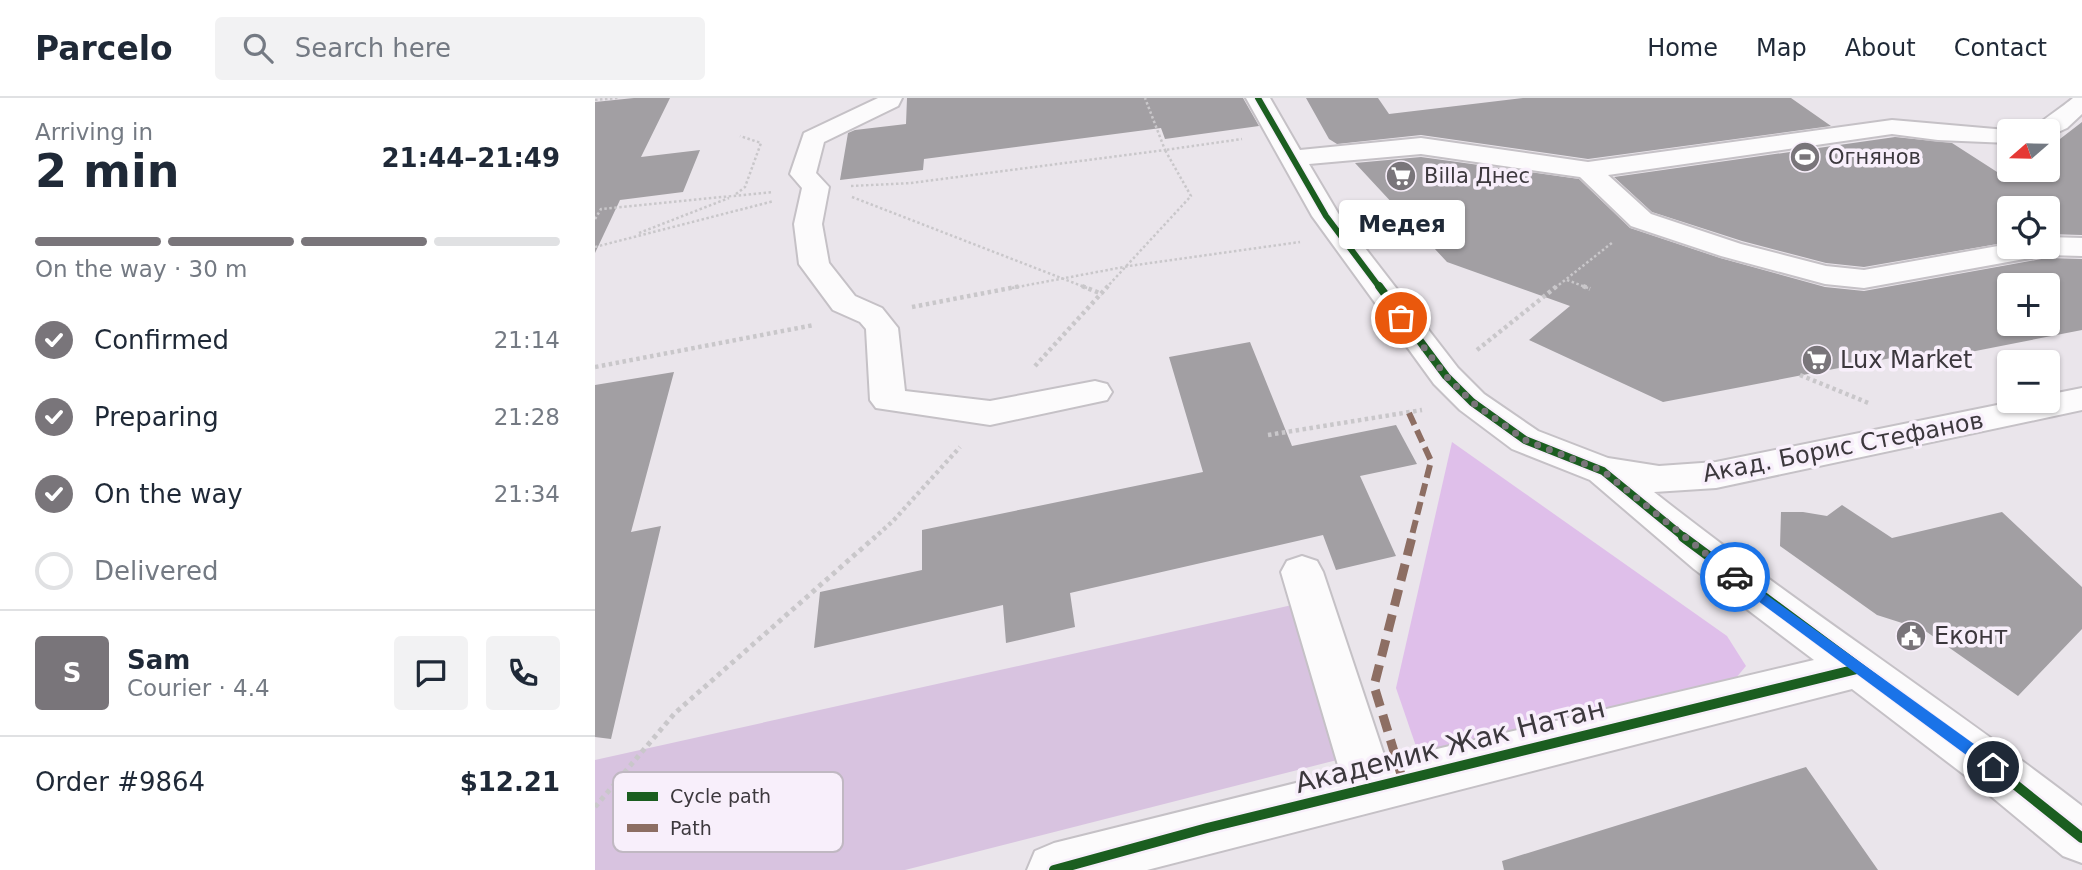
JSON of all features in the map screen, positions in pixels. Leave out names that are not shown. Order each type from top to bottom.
[{"type":"street","points":[[890,98],[890,101],[813,138],[803,174],[816,187],[808,224],[814,264],[844,303],[871,315],[881,328],[888,400],[990,413],[1095,392]]},
{"type":"street","points":[[1258,98],[1341,236],[1446,376],[1472,402],[1525,440],[1603,471],[1709,558],[1993,767],[2082,838]]},
{"type":"street","points":[[2060,120],[2082,102]]},
{"type":"street","points":[[1285,146],[1421,146],[1588,170],[1892,127],[1951,134],[1997,136]]},
{"type":"street","points":[[1588,170],[1641,220],[1731,250],[1825,275],[1864,278],[1997,254]]},
{"type":"street","points":[[2060,246],[2082,247]]},
{"type":"street","name":"Акад. Борис Стефанов","points":[[1603,471],[1659,480],[1716,475],[2082,399]]},
{"type":"street","points":[[1302,572],[1370,789]]},
{"type":"street","name":"Академик Жак Натан","points":[[1054,870],[1207,828],[1857,668]]},
{"type":"path","points":[[595,100],[618,98]]},
{"type":"path","points":[[625,772],[675,713],[893,521],[1191,197],[1165,150],[1145,98]]},
{"type":"path","points":[[619,241],[734,195],[745,187],[761,143],[740,136]]},
{"type":"path","points":[[595,219],[601,209],[816,187],[911,183],[1165,150],[1285,146]]},
{"type":"path","points":[[595,247],[767,203],[816,187],[837,191],[1103,294]]},
{"type":"path","points":[[1446,376],[1641,220]]},
{"type":"path","points":[[909,307],[1129,266],[1341,236]]},
{"type":"path","points":[[1566,279],[1590,289]]},
{"type":"path","points":[[595,367],[801,328]]},
{"type":"path","points":[[1268,435],[1472,402]]},
{"type":"path","points":[[595,807],[613,786]]},
{"type":"shaded area","points":[[1452,442],[1727,636],[1746,666],[1730,685],[1420,758],[1396,688]]},
{"type":"shaded area","points":[[1292,605],[1337,760],[905,870],[595,870],[595,760]]},
{"type":"building","points":[[670,98],[641,157],[700,150],[683,192],[620,200],[595,253],[595,102]]},
{"type":"building","points":[[907,98],[1243,98],[1259,126],[1165,139],[1161,128],[924,159],[923,170],[840,180],[848,133],[906,124]]},
{"type":"building","points":[[1306,98],[1378,98],[1389,114],[1523,98],[1791,98],[1831,126],[1588,159],[1421,135],[1337,144],[1329,139]]},
{"type":"building","points":[[2082,122],[2082,235],[2060,234],[2060,196],[1997,196],[1997,244],[1864,267],[1826,263],[1742,241],[1652,212],[1614,177],[1895,137],[1952,143],[1997,172],[1997,182],[2060,182],[2060,139]]},
{"type":"building","points":[[1421,157],[1579,179],[1630,228],[1720,258],[1825,287],[1864,291],[2041,259],[2082,259],[2082,330],[2060,334],[2060,273],[1997,273],[1997,336],[2052,336],[1899,366],[1891,358],[1663,402],[1529,340],[1570,306],[1447,262],[1355,163]]},
{"type":"building","points":[[1250,342],[1292,446],[1396,425],[1417,464],[1360,476],[1396,556],[1336,570],[1323,535],[1070,593],[1075,627],[1006,643],[1003,605],[814,648],[820,592],[922,570],[922,530],[1203,472],[1169,357]]},
{"type":"building","points":[[674,372],[631,532],[661,526],[611,739],[595,737],[595,385]]},
{"type":"building","points":[[1842,505],[1892,538],[2002,512],[2082,587],[2082,629],[2018,696],[1924,630],[1877,615],[1780,546],[1781,512],[1827,516]]},
{"type":"building","points":[[1806,767],[1878,870],[1504,870],[1502,861]]},
{"type":"marked path","points":[[1403,781],[1374,686],[1431,461],[1409,413]]},
{"type":"cycle path","points":[[1258,98],[1326,216],[1446,376],[1472,402],[1525,440],[1603,471],[1709,558],[1993,767],[2082,838]]},
{"type":"cycle path","points":[[1054,870],[1207,828],[1857,669]]},
{"type":"way so far","points":[[1401,318],[1446,376],[1472,402],[1525,440],[1603,471],[1735,577]]},
{"type":"place","name":"Огнянов","points":[[1805,157]]},
{"type":"place","name":"Billa Днес","points":[[1401,176]]},
{"type":"place","name":"Медея","points":[[1401,318]]},
{"type":"place","name":"Lux Market","points":[[1817,360]]},
{"type":"place","name":"Еконт","points":[[1911,636]]},
{"type":"route","points":[[1735,577],[1993,767]]}]
